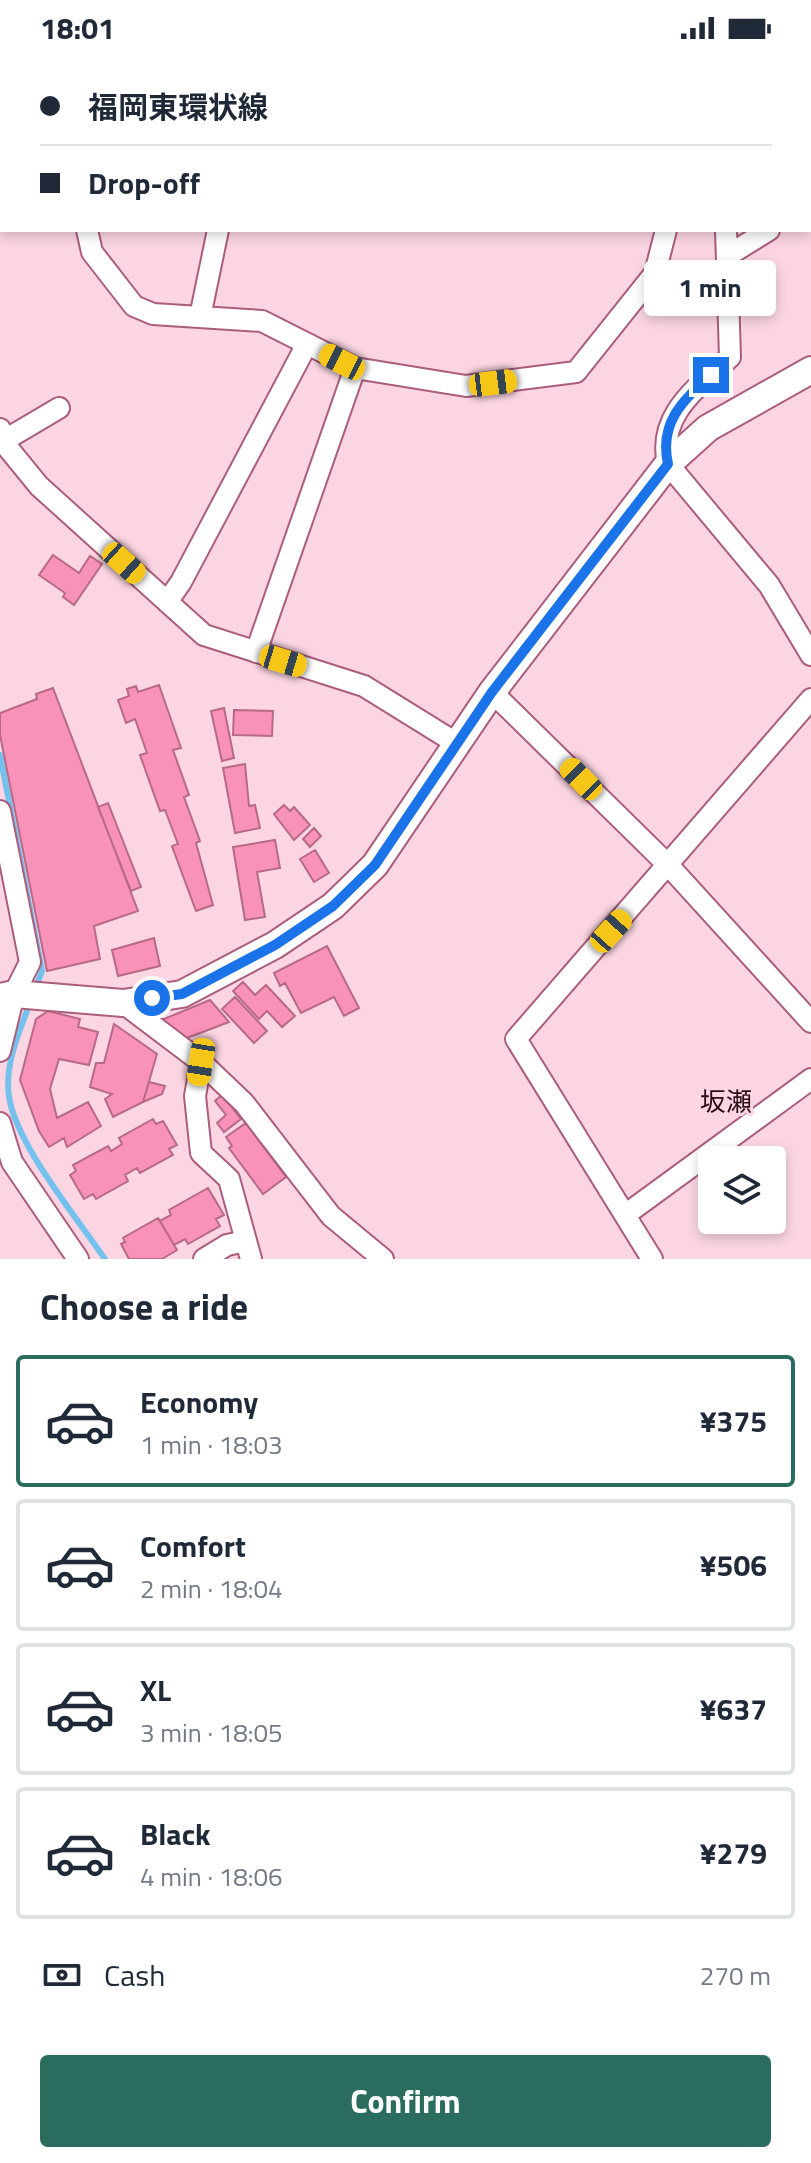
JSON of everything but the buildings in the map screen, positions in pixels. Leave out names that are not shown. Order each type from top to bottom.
[{"type":"main road","points":[[7,996],[123,1003],[182,994],[275,945],[333,906],[375,865],[492,692],[668,464],[708,428],[811,370]]},
{"type":"street","points":[[87,232],[92,252],[134,306],[153,314],[262,321],[349,365],[466,386],[576,372],[655,273],[665,232]]},
{"type":"street","points":[[200,317],[218,232]]},
{"type":"street","points":[[726,232],[730,357],[691,392],[673,418],[664,444],[668,464],[769,585],[811,655]]},
{"type":"street","points":[[727,256],[766,232]]},
{"type":"street","points":[[167,602],[181,582],[307,344]]},
{"type":"street","points":[[256,652],[349,365]]},
{"type":"street","points":[[59,408],[2,435],[39,486],[204,635],[364,686],[456,743]]},
{"type":"street","points":[[492,692],[669,866],[811,1022]]},
{"type":"street","points":[[652,1259],[516,1039],[811,699]]},
{"type":"street","points":[[0,811],[30,962],[7,996],[0,1051]]},
{"type":"street","points":[[123,1003],[201,1062],[244,1103],[331,1216],[383,1259]]},
{"type":"street","points":[[201,1062],[195,1096],[201,1153],[229,1179],[249,1250],[227,1245],[204,1259]]},
{"type":"street","points":[[625,1215],[811,1079]]},
{"type":"street","points":[[0,1123],[12,1162],[78,1259]]},
{"type":"waterway","points":[[0,755],[42,971],[35,990]]},
{"type":"waterway","points":[[31,1001],[14,1047],[9,1072],[9,1096],[14,1115],[49,1180],[105,1259]]},
{"type":"district","name":"坂瀬","points":[[726,1101]]},
{"type":"route","points":[[152,998],[182,994],[275,945],[333,906],[375,865],[492,692],[668,464],[664,444],[667,429],[691,392],[711,375]]}]
